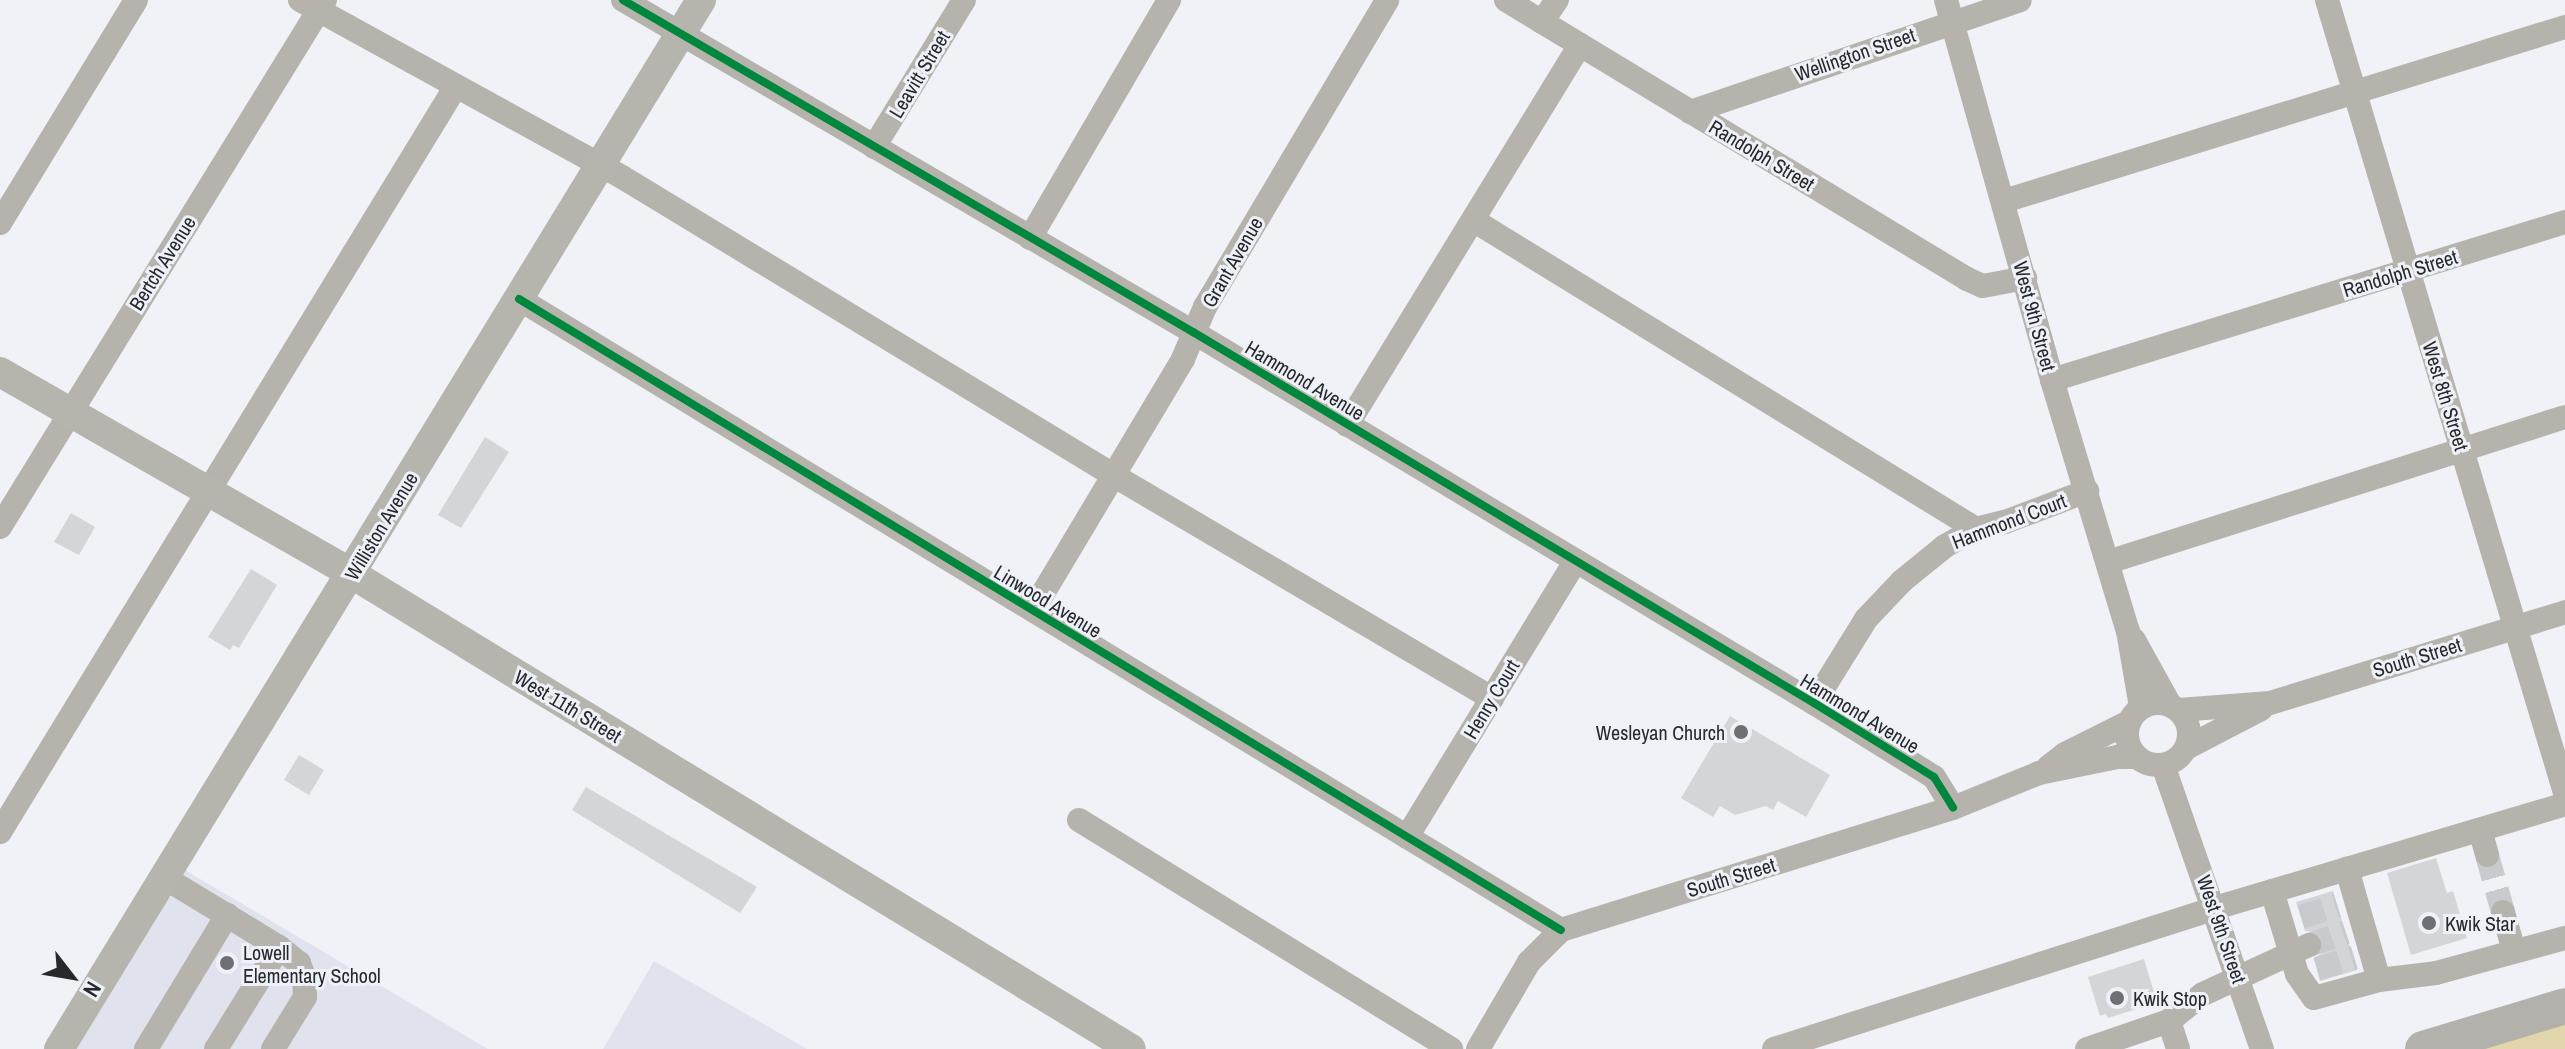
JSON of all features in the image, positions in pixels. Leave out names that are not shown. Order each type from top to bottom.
[{"type":"highway","points":[[2423,1049],[2565,1006]]},
{"type":"main road","name":"Williston Avenue","points":[[59,1049],[701,0]]},
{"type":"main road","name":"West 11th Street","points":[[0,372],[352,574],[1131,1049]]},
{"type":"street","points":[[0,223],[136,0]]},
{"type":"street","name":"Hammond Avenue","points":[[623,0],[1193,332],[1814,703],[1934,777],[1953,808]]},
{"type":"street","name":"Leavitt Street","points":[[874,147],[964,0]]},
{"type":"street","points":[[1030,238],[1169,0]]},
{"type":"street","name":"Grant Avenue","points":[[1033,610],[1183,359],[1213,293],[1387,0]]},
{"type":"street","name":"Randolph Street","points":[[1506,0],[1967,279],[1983,286],[2025,278]]},
{"type":"street","points":[[1542,22],[1557,0]]},
{"type":"street","name":"Wellington Street","points":[[1690,112],[1950,10],[2020,0]]},
{"type":"street","name":"West 8th Street","points":[[2327,0],[2565,793]]},
{"type":"street","points":[[315,4],[600,165],[1113,475],[1492,698]]},
{"type":"street","name":"Bertch Avenue","points":[[0,527],[315,4]]},
{"type":"street","name":"West 9th Street","points":[[1950,10],[2052,380],[2128,631],[2135,715]]},
{"type":"street","points":[[2004,201],[2565,27]]},
{"type":"street","points":[[1347,425],[1580,45]]},
{"type":"street","points":[[0,832],[456,86]]},
{"type":"street","points":[[1473,220],[1976,529]]},
{"type":"street","name":"Randolph Street","points":[[2052,380],[2565,222]]},
{"type":"street","name":"Linwood Avenue","points":[[519,299],[1561,930]]},
{"type":"street","points":[[2108,562],[2565,417]]},
{"type":"street","name":"Hammond Court","points":[[1814,703],[1866,619],[1902,581],[1945,546],[1976,529],[2005,522],[2087,491]]},
{"type":"street","name":"Henry Court","points":[[1407,837],[1575,562]]},
{"type":"street","name":"South Street","points":[[2186,748],[2270,703],[2565,612]]},
{"type":"street","name":"West 9th Street","points":[[2128,631],[2175,708]]},
{"type":"street","points":[[2150,703],[2175,708],[2189,727],[2186,748],[2180,756],[2163,765],[2137,757],[2128,741],[2135,715],[2150,703]]},
{"type":"street","name":"South Street","points":[[2175,708],[2270,703]]},
{"type":"street","name":"South Street","points":[[2039,773],[2065,754],[2135,715]]},
{"type":"street","name":"South Street","points":[[1478,1049],[1529,962],[1561,930],[1953,808],[2039,773],[2117,757],[2137,757]]},
{"type":"street","name":"West 9th Street","points":[[2163,765],[2262,1049]]},
{"type":"street","points":[[1774,1049],[2215,908],[2565,804]]},
{"type":"street","points":[[1079,820],[1451,1049]]},
{"type":"street","points":[[2480,830],[2487,855]]},
{"type":"street","points":[[2347,869],[2347,903],[2354,929],[2362,955],[2379,980]]},
{"type":"street","points":[[165,878],[279,947],[299,963],[304,977],[305,997],[273,1049]]},
{"type":"street","points":[[2272,891],[2291,920],[2314,998],[2379,980],[2436,973],[2565,938]]},
{"type":"street","points":[[2503,912],[2514,951]]},
{"type":"street","points":[[146,1049],[227,915]]},
{"type":"street","points":[[216,1049],[279,947]]},
{"type":"street","points":[[2087,1049],[2169,1021],[2203,994],[2238,976],[2303,960]]},
{"type":"street","points":[[2169,1021],[2178,1049]]},
{"type":"shaded area","name":"Lowell Elementary School","points":[[173,863],[488,1049],[59,1049]]},
{"type":"shaded area","points":[[654,961],[807,1049],[603,1049]]},
{"type":"shaded area","points":[[2565,1006],[2565,1049],[2422,1049]]},
{"type":"building","points":[[485,437],[509,452],[461,528],[438,515]]},
{"type":"building","points":[[71,513],[95,527],[79,555],[54,542]]},
{"type":"building","points":[[251,569],[277,585],[239,648],[233,645],[230,650],[208,637]]},
{"type":"building","points":[[1730,716],[1830,775],[1806,817],[1778,801],[1773,810],[1766,806],[1735,815],[1720,806],[1713,817],[1681,798]]},
{"type":"building","points":[[299,755],[324,770],[309,795],[284,780]]},
{"type":"building","points":[[586,787],[757,887],[740,913],[572,810]]},
{"type":"building","points":[[2436,858],[2447,893],[2453,891],[2467,938],[2411,955],[2387,873]]},
{"type":"building","points":[[2333,891],[2357,970],[2320,981],[2314,959],[2322,953],[2323,939],[2317,932],[2305,931],[2296,902]]},
{"type":"building","points":[[2144,959],[2156,999],[2151,1000],[2152,1004],[2108,1018],[2106,1014],[2100,1016],[2088,977]]},
{"type":"tunnel","points":[[2487,855],[2503,912]]},
{"type":"tunnel","points":[[2301,917],[2337,905]]},
{"type":"tunnel","points":[[2309,945],[2346,932]]},
{"type":"tunnel","points":[[2317,969],[2354,958]]},
{"type":"cycle path","points":[[623,0],[1193,332],[1814,703],[1934,777],[1953,808]]},
{"type":"cycle path","points":[[519,299],[1561,930]]},
{"type":"place","name":"Wesleyan Church","points":[[1741,732]]},
{"type":"place","name":"Kwik Star","points":[[2429,923]]},
{"type":"place","name":"Lowell Elementary School","points":[[227,963]]},
{"type":"place","name":"Kwik Stop","points":[[2117,998]]}]
